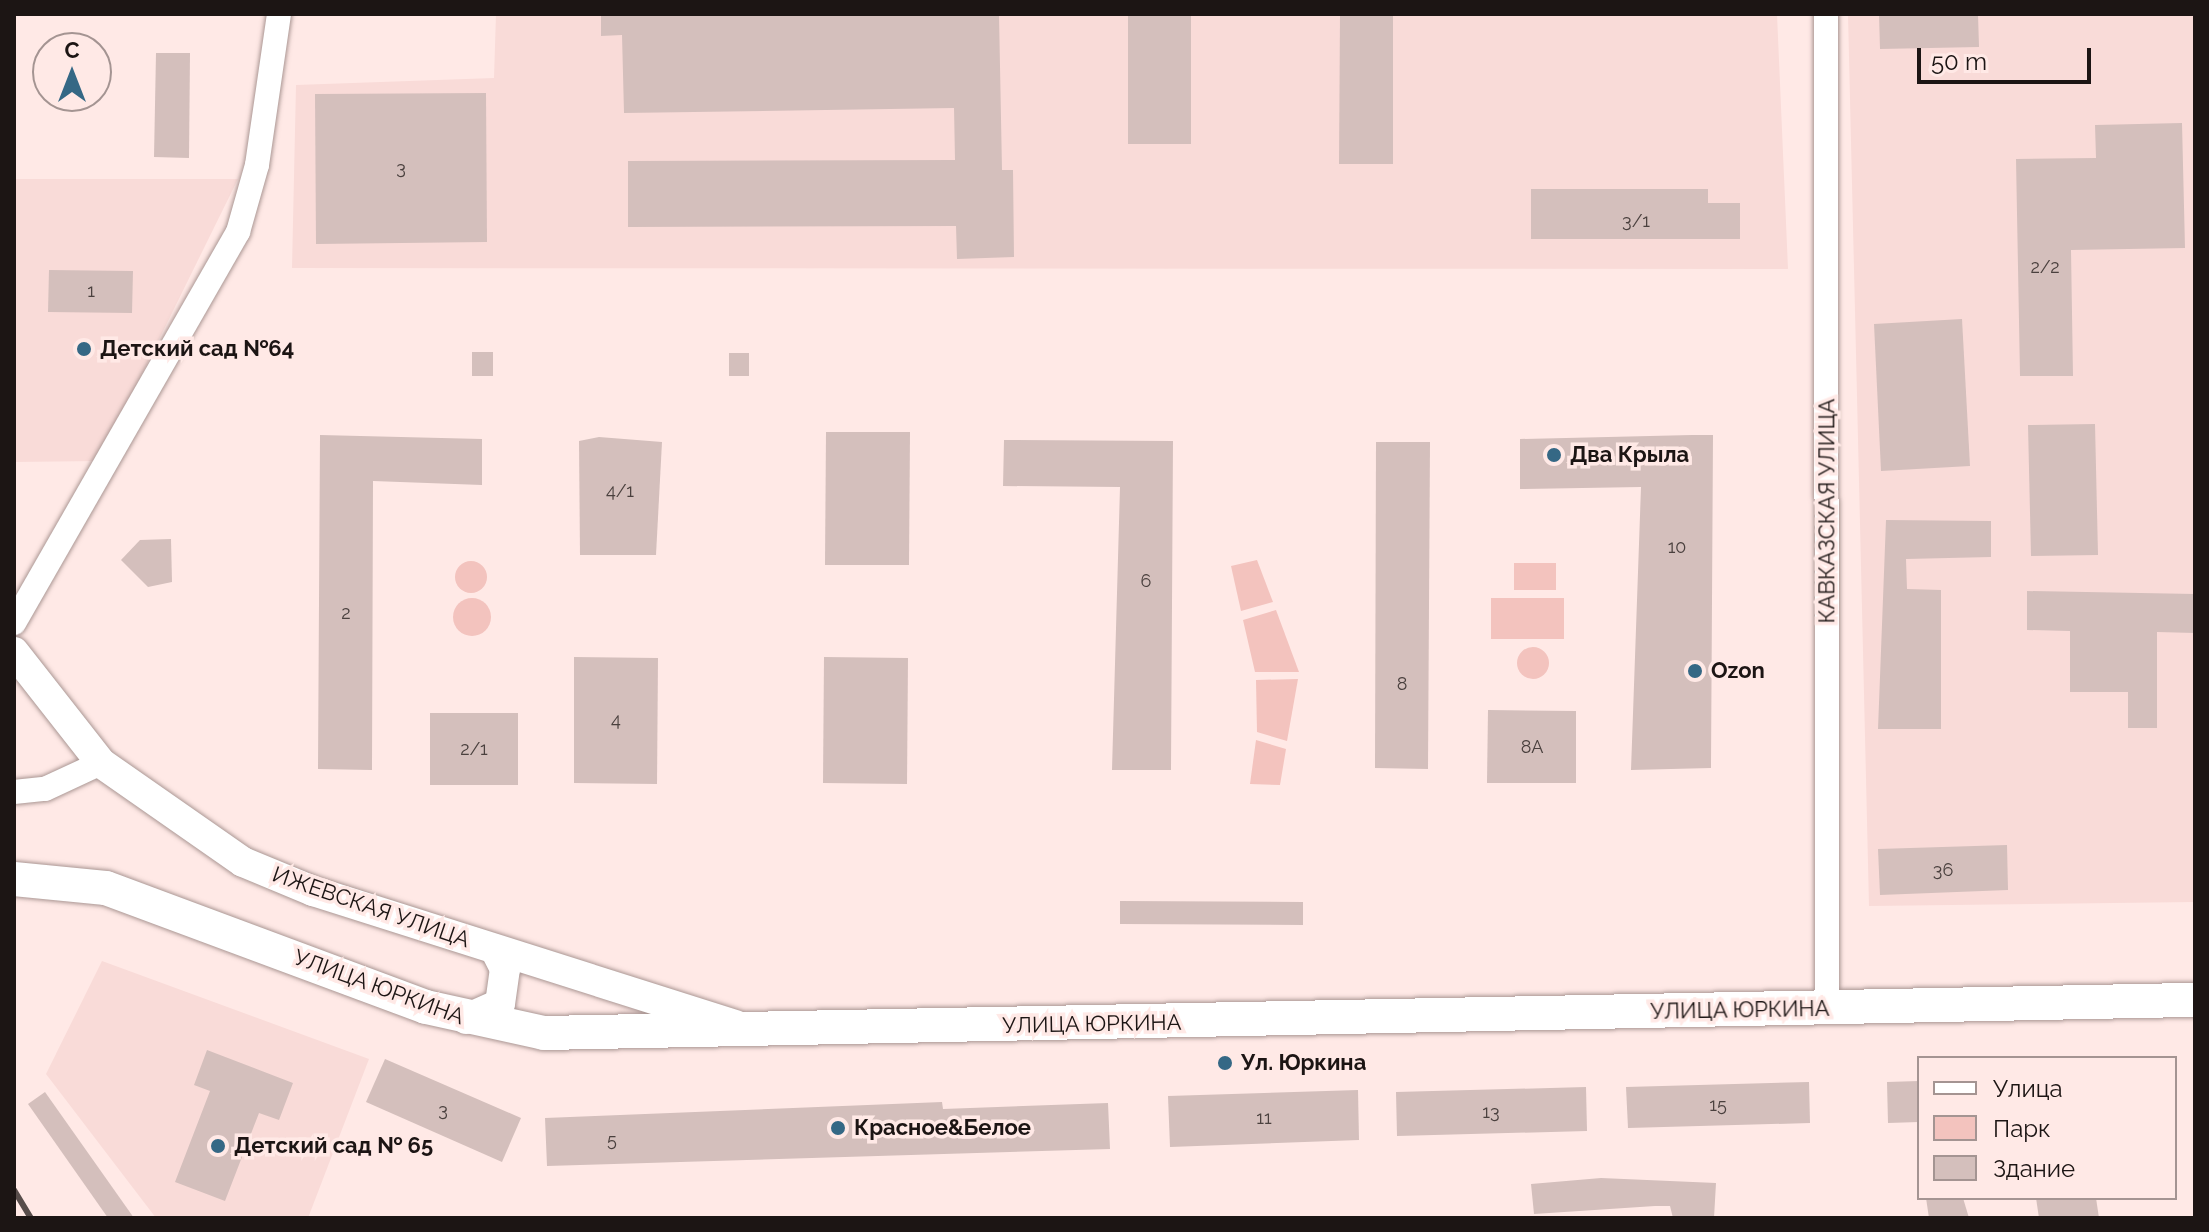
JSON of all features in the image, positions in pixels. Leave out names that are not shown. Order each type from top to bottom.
[{"type":"main road","name":"УЛИЦА ЮРКИНА","points":[[14,879],[76,882],[139,898],[466,1019],[544,1033],[2195,1000]]},
{"type":"street","points":[[14,623],[238,232],[257,165],[279,14]]},
{"type":"street","name":"КАВКАЗСКАЯ УЛИЦА","points":[[1826,14],[1827,1007]]},
{"type":"street","name":"ИЖЕВСКАЯ УЛИЦА","points":[[14,652],[101,763],[243,862],[495,949],[755,1031]]},
{"type":"street","points":[[14,792],[45,789],[101,763]]},
{"type":"street","points":[[466,1019],[500,1004],[505,969],[495,949]]},
{"type":"shaded area","points":[[496,14],[1777,14],[1788,269],[292,268],[296,85],[494,78]]},
{"type":"shaded area","points":[[1848,14],[2195,14],[2195,902],[1869,906]]},
{"type":"shaded area","name":"Детский сад №64","points":[[14,179],[238,179],[99,461],[14,462]]},
{"type":"shaded area","name":"Детский сад № 65","points":[[102,961],[369,1059],[308,1218],[156,1218],[46,1074]]},
{"type":"green space","points":[[1257,560],[1273,602],[1241,611],[1231,566]]},
{"type":"green space","points":[[471,561],[482,566],[487,577],[482,588],[471,593],[460,588],[455,577],[460,566]]},
{"type":"green space","points":[[1514,563],[1556,563],[1556,590],[1514,590]]},
{"type":"green space","points":[[472,598],[485,604],[491,617],[485,630],[472,636],[459,630],[453,617],[459,604]]},
{"type":"green space","points":[[1491,598],[1564,598],[1564,639],[1491,639]]},
{"type":"green space","points":[[1276,610],[1299,672],[1255,672],[1243,620]]},
{"type":"green space","points":[[1533,647],[1544,652],[1549,663],[1544,674],[1533,679],[1522,674],[1517,663],[1522,652]]},
{"type":"green space","points":[[1298,679],[1287,741],[1257,732],[1256,680]]},
{"type":"green space","points":[[1256,740],[1286,749],[1280,785],[1250,784]]},
{"type":"building","points":[[601,14],[999,14],[1002,170],[1013,170],[1014,257],[957,259],[956,226],[628,227],[628,161],[955,160],[954,108],[624,113],[622,35],[601,36]]},
{"type":"building","points":[[1128,14],[1191,14],[1191,144],[1128,144]]},
{"type":"building","points":[[1340,14],[1393,14],[1393,164],[1339,164]]},
{"type":"building","points":[[1879,14],[1978,14],[1979,47],[1880,49]]},
{"type":"building","points":[[156,53],[190,53],[189,158],[154,157]]},
{"type":"building","points":[[486,93],[487,242],[316,244],[315,94]]},
{"type":"building","points":[[2182,123],[2185,248],[2071,250],[2073,376],[2020,376],[2016,159],[2096,158],[2095,125]]},
{"type":"building","points":[[1531,189],[1708,189],[1708,203],[1740,203],[1740,239],[1531,239]]},
{"type":"building","points":[[49,270],[133,271],[132,313],[48,312]]},
{"type":"building","points":[[1962,319],[1970,466],[1881,471],[1874,324]]},
{"type":"building","points":[[472,352],[493,352],[493,376],[472,376]]},
{"type":"building","points":[[729,353],[749,353],[749,376],[729,376]]},
{"type":"building","points":[[2095,424],[2098,555],[2031,556],[2028,425]]},
{"type":"building","points":[[826,432],[910,432],[909,565],[825,565]]},
{"type":"building","points":[[320,435],[482,439],[482,485],[373,481],[372,770],[318,769]]},
{"type":"building","points":[[1713,435],[1711,768],[1631,770],[1641,487],[1520,489],[1520,439]]},
{"type":"building","points":[[599,437],[662,442],[656,555],[580,555],[579,441]]},
{"type":"building","points":[[1004,440],[1173,441],[1171,770],[1112,770],[1120,487],[1003,486]]},
{"type":"building","points":[[1376,442],[1430,442],[1428,769],[1375,768]]},
{"type":"building","points":[[1886,520],[1991,521],[1991,557],[1906,559],[1907,589],[1941,590],[1941,729],[1878,729]]},
{"type":"building","points":[[171,539],[172,582],[148,587],[121,560],[140,540]]},
{"type":"building","points":[[2027,591],[2195,594],[2195,633],[2157,632],[2157,728],[2128,728],[2128,692],[2070,692],[2070,631],[2027,630]]},
{"type":"building","points":[[574,657],[658,658],[657,784],[574,783]]},
{"type":"building","points":[[824,657],[908,658],[907,784],[823,783]]},
{"type":"building","points":[[1488,710],[1576,711],[1576,783],[1487,783]]},
{"type":"building","points":[[430,713],[518,713],[518,785],[430,785]]},
{"type":"building","points":[[2007,845],[2008,890],[1880,895],[1878,849]]},
{"type":"building","points":[[1120,901],[1303,902],[1303,925],[1120,924]]},
{"type":"building","points":[[207,1050],[293,1083],[279,1120],[259,1113],[225,1201],[175,1182],[210,1091],[194,1085]]},
{"type":"building","points":[[385,1059],[521,1118],[502,1162],[366,1102]]},
{"type":"building","points":[[1917,1081],[1917,1122],[1888,1123],[1887,1082]]},
{"type":"building","points":[[1809,1082],[1810,1123],[1628,1128],[1626,1087]]},
{"type":"building","points":[[1586,1087],[1587,1131],[1397,1136],[1396,1092]]},
{"type":"building","points":[[1358,1090],[1359,1140],[1170,1147],[1168,1096]]},
{"type":"building","points":[[45,1092],[134,1218],[108,1218],[28,1104]]},
{"type":"building","points":[[942,1102],[943,1109],[1108,1103],[1110,1149],[547,1166],[545,1118]]},
{"type":"building","points":[[1601,1178],[1716,1183],[1714,1218],[1673,1218],[1670,1206],[1534,1214],[1531,1184]]},
{"type":"building","points":[[1926,1200],[1964,1200],[1969,1218],[1929,1218]]},
{"type":"building","points":[[2036,1200],[2096,1200],[2099,1218],[2039,1218]]},
{"type":"railway","points":[[14,1190],[31,1218]]},
{"type":"place","name":"Детский сад №64","points":[[84,349]]},
{"type":"place","name":"Два Крыла","points":[[1554,455]]},
{"type":"place","name":"Ozon","points":[[1695,671]]},
{"type":"place","name":"Ул. Юркина","points":[[1225,1063]]},
{"type":"place","name":"Красное&Белое","points":[[838,1128]]},
{"type":"place","name":"Детский сад № 65","points":[[218,1146]]}]
